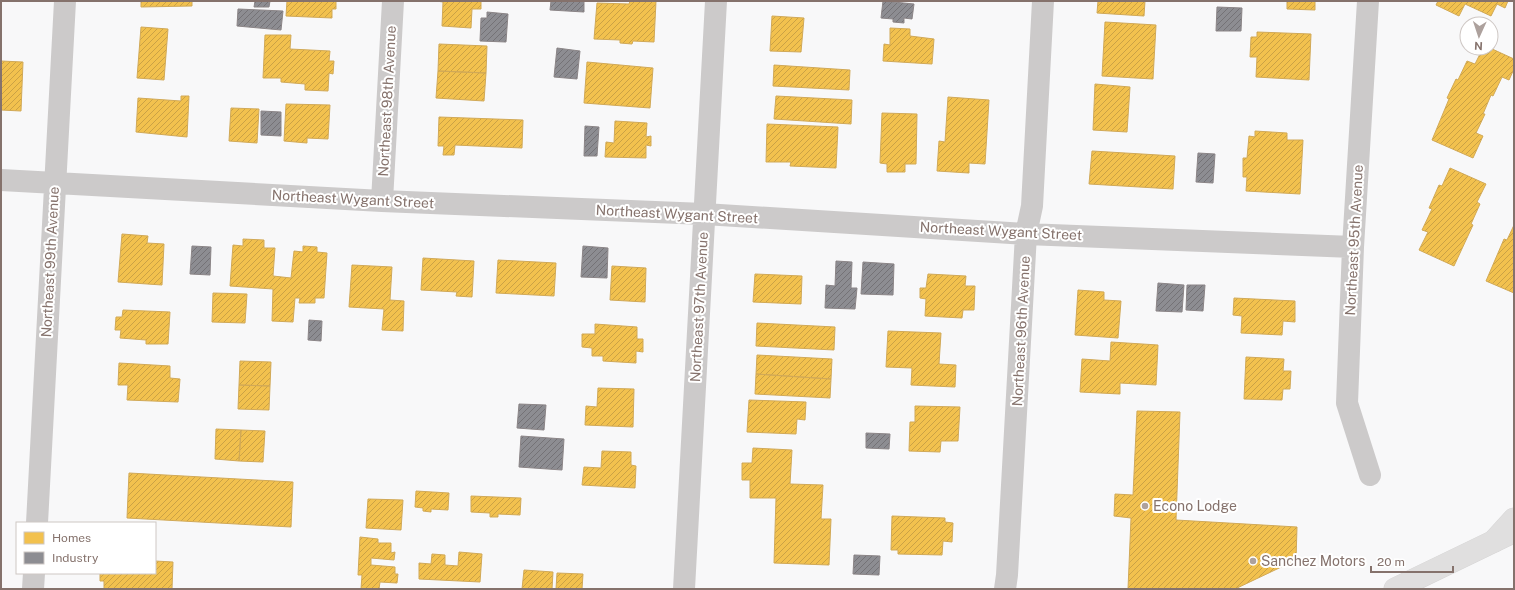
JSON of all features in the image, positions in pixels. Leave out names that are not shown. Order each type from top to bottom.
[{"type":"main road","points":[[1494,541],[1514,519]]},
{"type":"main road","points":[[1395,589],[1514,531]]},
{"type":"street","name":"Northeast 99th Avenue","points":[[37,522],[65,1]]},
{"type":"street","name":"Northeast 98th Avenue","points":[[382,201],[393,1]]},
{"type":"street","name":"Northeast 97th Avenue","points":[[684,589],[716,1]]},
{"type":"street","name":"Northeast 96th Avenue","points":[[1005,589],[1026,234],[1032,206],[1043,1]]},
{"type":"street","name":"Northeast 95th Avenue","points":[[1368,1],[1353,247],[1347,403],[1370,475]]},
{"type":"street","name":"Northeast Wygant Street","points":[[1,180],[382,201],[704,214],[1026,234],[1353,247]]},
{"type":"street","points":[[33,589],[34,574]]},
{"type":"building: Homes","points":[[141,1],[192,1],[192,6],[141,7]]},
{"type":"building: Homes","points":[[287,1],[336,1],[336,9],[332,9],[332,18],[286,16]]},
{"type":"building: Homes","points":[[436,1],[481,1],[481,9],[472,9],[471,28],[442,26],[443,2]]},
{"type":"building: Homes","points":[[630,1],[656,1],[654,42],[633,41],[632,44],[620,43],[620,40],[594,39],[597,3],[629,4]]},
{"type":"building: Homes","points":[[1098,1],[1145,1],[1144,16],[1097,13]]},
{"type":"building: Homes","points":[[1287,1],[1315,1],[1315,10],[1287,9]]},
{"type":"building: Homes","points":[[1438,1],[1508,1],[1505,8],[1497,4],[1491,16],[1465,4],[1459,16],[1436,5]]},
{"type":"building: Homes","points":[[772,16],[804,18],[801,52],[770,51]]},
{"type":"building: Homes","points":[[1105,22],[1156,25],[1153,79],[1102,76]]},
{"type":"building: Homes","points":[[141,27],[168,29],[164,80],[137,78]]},
{"type":"building: Homes","points":[[890,28],[910,29],[910,36],[934,39],[932,64],[883,61],[884,44],[890,45]]},
{"type":"building: Homes","points":[[1257,32],[1311,34],[1309,80],[1256,77],[1257,57],[1250,57],[1251,37],[1257,37]]},
{"type":"building: Homes","points":[[265,35],[291,35],[290,49],[330,51],[329,61],[334,61],[333,74],[329,73],[328,91],[305,90],[305,84],[281,82],[281,78],[263,78]]},
{"type":"building: Homes","points":[[439,44],[487,46],[486,73],[438,71]]},
{"type":"building: Homes","points":[[1499,52],[1514,59],[1514,69],[1509,80],[1502,77],[1493,96],[1491,95],[1483,114],[1485,114],[1476,133],[1483,136],[1473,158],[1432,140],[1449,99],[1447,98],[1456,79],[1458,80],[1467,61],[1475,64],[1479,56],[1499,56]]},
{"type":"building: Homes","points":[[1,61],[23,62],[21,111],[1,110]]},
{"type":"building: Homes","points":[[587,62],[653,68],[650,108],[584,103]]},
{"type":"building: Homes","points":[[774,65],[850,70],[849,90],[773,86]]},
{"type":"building: Homes","points":[[438,71],[486,73],[484,101],[436,98]]},
{"type":"building: Homes","points":[[1095,84],[1130,87],[1127,132],[1093,130]]},
{"type":"building: Homes","points":[[181,96],[189,96],[187,137],[136,132],[138,98],[181,101]]},
{"type":"building: Homes","points":[[776,96],[852,100],[851,124],[774,119]]},
{"type":"building: Homes","points":[[948,97],[989,100],[985,164],[969,163],[969,173],[937,171],[939,141],[945,142]]},
{"type":"building: Homes","points":[[286,104],[330,105],[328,139],[307,138],[307,143],[284,141]]},
{"type":"building: Homes","points":[[231,108],[259,109],[257,143],[229,141]]},
{"type":"building: Homes","points":[[882,113],[917,114],[916,164],[905,164],[905,172],[887,172],[887,164],[880,163]]},
{"type":"building: Homes","points":[[439,117],[523,120],[522,148],[455,145],[454,155],[443,155],[444,146],[438,146]]},
{"type":"building: Homes","points":[[615,121],[647,123],[646,137],[651,136],[651,146],[646,145],[646,158],[605,157],[606,142],[614,143]]},
{"type":"building: Homes","points":[[767,124],[838,127],[836,168],[790,166],[791,162],[766,162]]},
{"type":"building: Homes","points":[[1255,131],[1287,133],[1287,140],[1303,140],[1300,194],[1246,191],[1247,177],[1243,177],[1243,158],[1247,158],[1249,136],[1255,137]]},
{"type":"building: Homes","points":[[1092,151],[1175,156],[1173,189],[1089,184]]},
{"type":"building: Homes","points":[[1450,168],[1486,184],[1477,202],[1480,204],[1471,224],[1473,225],[1454,266],[1419,250],[1428,232],[1422,230],[1432,209],[1429,208],[1439,185],[1442,186]]},
{"type":"building: Homes","points":[[1514,225],[1514,293],[1486,281],[1504,239],[1507,240]]},
{"type":"building: Homes","points":[[122,234],[148,236],[147,243],[164,244],[162,285],[118,282]]},
{"type":"building: Homes","points":[[243,239],[264,240],[264,248],[275,248],[273,276],[291,278],[294,251],[303,252],[303,246],[317,247],[317,252],[327,253],[324,298],[315,298],[315,303],[299,303],[300,298],[295,298],[293,322],[272,321],[273,289],[230,286],[233,245],[243,246]]},
{"type":"building: Homes","points":[[423,258],[474,261],[472,297],[456,296],[457,292],[421,290]]},
{"type":"building: Homes","points":[[498,260],[556,263],[554,296],[496,293]]},
{"type":"building: Homes","points":[[352,265],[392,267],[390,300],[404,301],[403,331],[382,330],[384,309],[349,307]]},
{"type":"building: Homes","points":[[612,266],[646,268],[645,302],[610,300]]},
{"type":"building: Homes","points":[[755,274],[802,276],[801,304],[753,302]]},
{"type":"building: Homes","points":[[928,274],[966,276],[965,286],[975,286],[974,310],[963,310],[962,318],[925,316],[926,299],[920,298],[920,288],[926,288]]},
{"type":"building: Homes","points":[[1078,290],[1104,292],[1104,300],[1121,301],[1118,338],[1075,335]]},
{"type":"building: Homes","points":[[213,293],[247,294],[245,323],[212,322]]},
{"type":"building: Homes","points":[[1234,298],[1295,301],[1295,322],[1283,321],[1282,335],[1241,333],[1242,316],[1233,315]]},
{"type":"building: Homes","points":[[123,310],[170,312],[168,344],[146,344],[146,340],[120,338],[121,330],[115,330],[116,317],[122,317]]},
{"type":"building: Homes","points":[[757,323],[835,327],[834,350],[756,346]]},
{"type":"building: Homes","points":[[595,324],[637,327],[637,339],[643,339],[643,352],[636,351],[636,363],[603,361],[603,356],[592,356],[592,348],[582,347],[582,334],[595,334]]},
{"type":"building: Homes","points":[[888,331],[941,333],[939,364],[956,365],[955,387],[911,385],[912,368],[886,367]]},
{"type":"building: Homes","points":[[1111,342],[1158,345],[1156,385],[1120,383],[1120,394],[1080,392],[1082,359],[1110,361]]},
{"type":"building: Homes","points":[[757,355],[832,359],[831,379],[756,374]]},
{"type":"building: Homes","points":[[1246,357],[1284,359],[1283,371],[1291,371],[1290,389],[1283,389],[1282,400],[1244,399]]},
{"type":"building: Homes","points":[[240,361],[271,362],[270,386],[239,385]]},
{"type":"building: Homes","points":[[119,363],[170,366],[170,378],[180,379],[178,402],[127,400],[128,385],[118,385]]},
{"type":"building: Homes","points":[[756,374],[831,379],[830,398],[755,394]]},
{"type":"building: Homes","points":[[239,385],[270,386],[269,410],[238,409]]},
{"type":"building: Homes","points":[[598,388],[634,389],[633,427],[585,425],[586,406],[597,407]]},
{"type":"building: Homes","points":[[749,400],[806,402],[805,420],[797,419],[796,434],[747,432]]},
{"type":"building: Homes","points":[[915,406],[960,407],[958,441],[941,441],[940,452],[909,451],[910,422],[915,422]]},
{"type":"building: Homes","name":"Econo Lodge","points":[[1137,411],[1180,412],[1176,520],[1297,527],[1296,560],[1235,589],[1128,589],[1131,518],[1114,516],[1115,494],[1133,495]]},
{"type":"building: Homes","points":[[216,429],[241,430],[239,461],[215,459]]},
{"type":"building: Homes","points":[[241,430],[265,431],[263,462],[239,461]]},
{"type":"building: Homes","points":[[753,448],[792,450],[790,484],[823,485],[821,519],[831,519],[829,565],[774,563],[776,498],[750,498],[750,480],[742,480],[742,463],[752,463]]},
{"type":"building: Homes","points":[[602,451],[631,452],[631,465],[636,466],[635,488],[582,485],[584,467],[601,468]]},
{"type":"building: Homes","points":[[129,473],[293,482],[291,527],[127,518]]},
{"type":"building: Homes","points":[[416,491],[449,493],[448,510],[431,509],[431,512],[423,511],[423,508],[415,507]]},
{"type":"building: Homes","points":[[471,496],[521,498],[520,515],[498,514],[498,517],[490,517],[490,513],[471,512]]},
{"type":"building: Homes","points":[[368,499],[403,500],[401,530],[366,528]]},
{"type":"building: Homes","points":[[892,516],[945,518],[945,522],[953,523],[952,542],[943,541],[942,555],[898,554],[898,550],[891,550]]},
{"type":"building: Homes","points":[[360,537],[378,539],[378,543],[391,543],[391,553],[395,552],[394,560],[371,558],[371,565],[395,567],[395,574],[398,574],[397,583],[380,582],[379,589],[361,589],[362,575],[358,575]]},
{"type":"building: Homes","points":[[459,552],[482,554],[480,582],[419,579],[419,563],[431,564],[432,554],[445,555],[445,565],[458,566]]},
{"type":"building: Homes","points":[[156,561],[173,562],[172,589],[104,589],[104,581],[100,581],[100,574],[156,574]]},
{"type":"building: Homes","points":[[524,570],[553,572],[552,589],[522,589]]},
{"type":"building: Homes","points":[[557,573],[583,574],[582,589],[556,589]]},
{"type":"building: Industry","points":[[255,1],[270,1],[269,7],[254,7]]},
{"type":"building: Industry","points":[[551,1],[584,1],[584,12],[550,10]]},
{"type":"building: Industry","points":[[883,1],[914,4],[912,19],[904,18],[904,23],[893,22],[893,19],[881,18]]},
{"type":"building: Industry","points":[[1217,7],[1242,8],[1241,31],[1216,31]]},
{"type":"building: Industry","points":[[238,9],[283,11],[281,30],[237,26]]},
{"type":"building: Industry","points":[[487,12],[508,14],[506,42],[480,41],[481,18],[487,18]]},
{"type":"building: Industry","points":[[557,48],[580,51],[577,79],[554,77]]},
{"type":"building: Industry","points":[[261,111],[281,112],[281,136],[261,135]]},
{"type":"building: Industry","points":[[585,126],[599,127],[597,156],[584,156]]},
{"type":"building: Industry","points":[[1198,153],[1215,154],[1213,183],[1196,182]]},
{"type":"building: Industry","points":[[192,246],[211,247],[210,275],[190,274]]},
{"type":"building: Industry","points":[[583,246],[608,248],[607,278],[581,277]]},
{"type":"building: Industry","points":[[836,261],[852,262],[851,288],[857,288],[855,309],[825,308],[826,285],[835,286]]},
{"type":"building: Industry","points":[[863,262],[894,264],[893,295],[861,294]]},
{"type":"building: Industry","points":[[1158,283],[1184,285],[1182,312],[1156,311]]},
{"type":"building: Industry","points":[[1187,285],[1205,285],[1203,311],[1186,310]]},
{"type":"building: Industry","points":[[309,320],[322,321],[321,341],[308,340]]},
{"type":"building: Industry","points":[[519,404],[546,405],[544,430],[517,428]]},
{"type":"building: Industry","points":[[866,433],[890,434],[889,449],[866,448]]},
{"type":"building: Industry","points":[[521,436],[564,439],[562,470],[519,467]]},
{"type":"building: Industry","points":[[854,555],[880,556],[879,575],[853,574]]},
{"type":"place","name":"Econo Lodge","points":[[1145,506]]},
{"type":"place","name":"Sanchez Motors","points":[[1253,561]]}]
